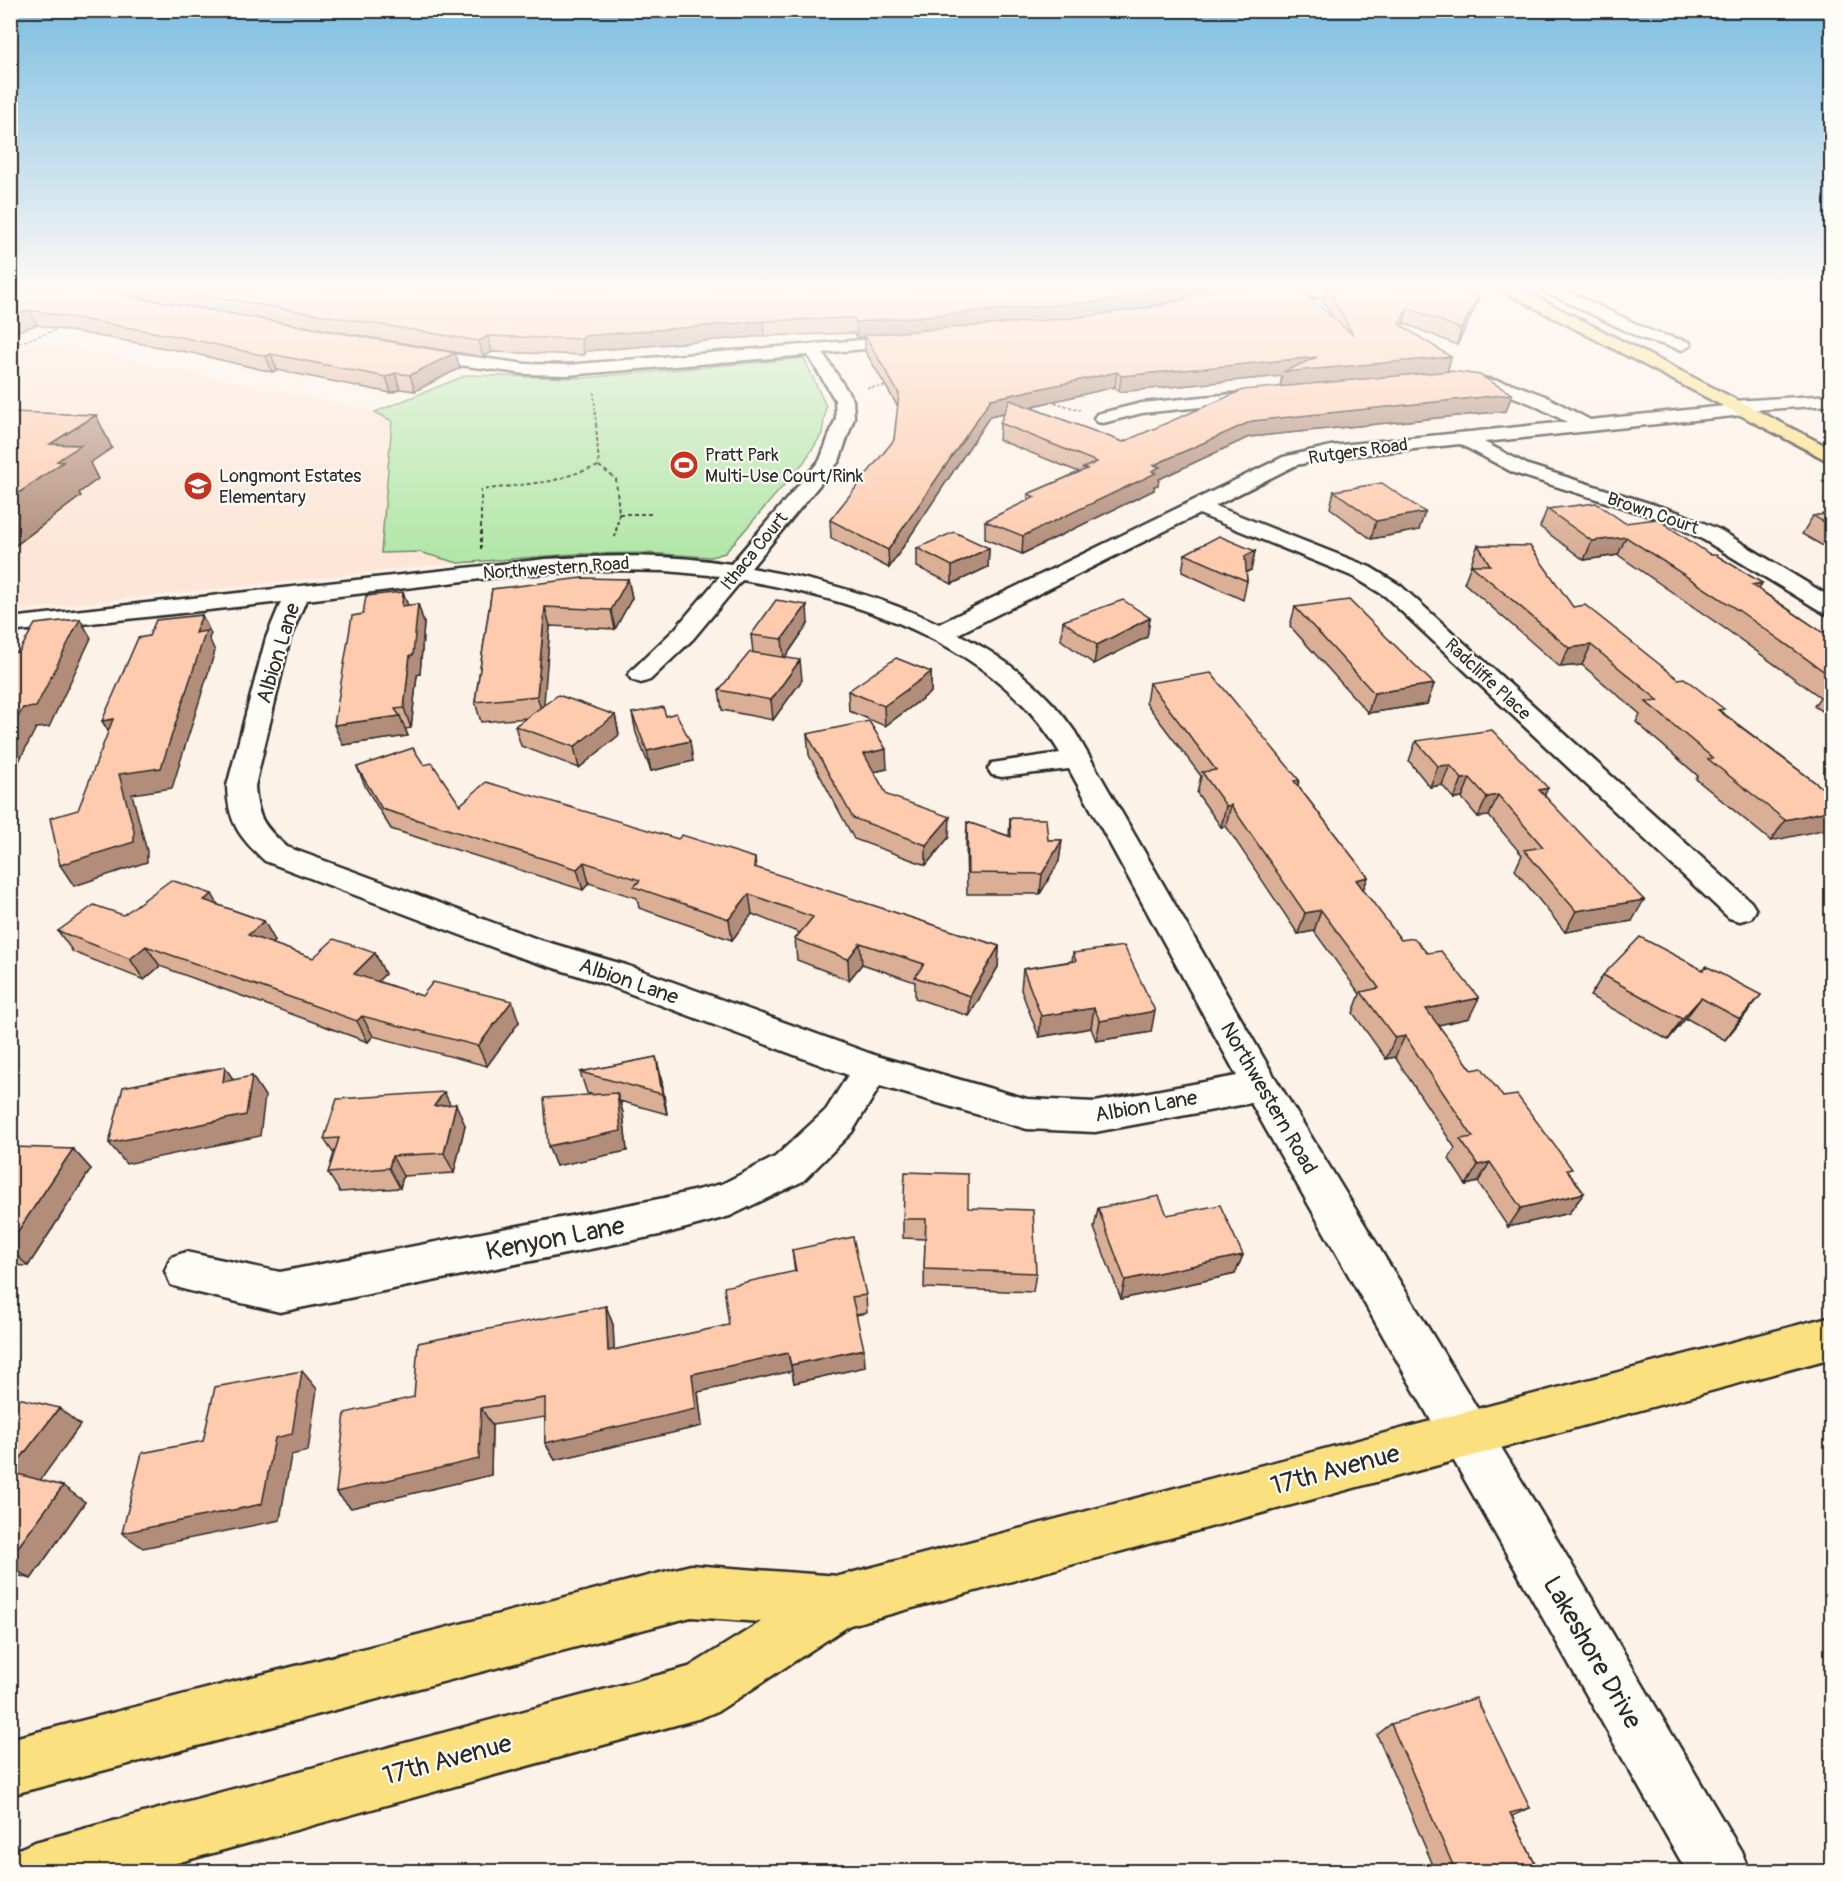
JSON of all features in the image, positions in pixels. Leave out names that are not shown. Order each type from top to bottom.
[{"type":"main road","points":[[1677,376],[1832,457]]},
{"type":"main road","name":"17th Avenue","points":[[35,1872],[701,1690],[839,1602],[1832,1337]]},
{"type":"main road","name":"17th Avenue","points":[[10,1767],[692,1591],[839,1602]]},
{"type":"street","name":"Ithaca Court","points":[[641,675],[684,634],[829,462],[845,418],[844,399],[829,376]]},
{"type":"street","points":[[1434,380],[1487,383],[1513,389],[1539,398],[1587,426]]},
{"type":"street","points":[[1103,418],[1142,408],[1283,394]]},
{"type":"street","name":"Rutgers Road","points":[[940,633],[1290,461],[1331,452],[1739,408],[1830,401]]},
{"type":"street","name":"Brown Court","points":[[1464,439],[1521,469],[1673,517],[1712,534],[1832,608]]},
{"type":"street","name":"Radcliffe Place","points":[[1198,506],[1362,572],[1393,591],[1740,910]]},
{"type":"street","name":"Northwestern Road","points":[[10,625],[558,564],[667,564],[784,580],[844,595],[940,633],[988,663],[1032,698],[1051,718],[1078,759],[1261,1086],[1466,1434]]},
{"type":"street","name":"Albion Lane","points":[[297,593],[279,638],[242,786],[242,811],[253,834],[276,854],[517,944],[614,974],[871,1069],[1027,1114],[1095,1117],[1261,1086]]},
{"type":"street","points":[[1002,769],[1078,759]]},
{"type":"street","name":"Kenyon Lane","points":[[186,1270],[280,1292],[664,1216],[730,1199],[789,1169],[839,1121],[871,1069]]},
{"type":"street","name":"Lakeshore Drive","points":[[1466,1434],[1720,1872]]},
{"type":"path","points":[[838,390],[897,385]]},
{"type":"path","points":[[594,386],[599,466],[616,479],[619,514],[614,545]]},
{"type":"path","points":[[1046,399],[1103,418]]},
{"type":"path","points":[[480,554],[482,490],[552,481],[599,466]]},
{"type":"path","points":[[619,514],[651,514]]},
{"type":"shaded area","name":"Longmont Estates Elementary","points":[[10,376],[206,376],[375,412],[392,421],[381,552],[419,552],[458,563],[11,611]]},
{"type":"green space","points":[[465,376],[583,378],[607,376],[812,376],[826,406],[822,434],[804,462],[725,553],[711,557],[645,553],[574,554],[458,563],[419,552],[381,553],[392,421],[375,412]]},
{"type":"building","points":[[889,376],[1099,376],[991,399],[888,550],[830,520],[894,440],[899,394]]},
{"type":"building","points":[[1398,376],[1481,376],[1512,394],[1252,421],[1154,465],[1160,467],[1152,471],[1156,473],[1023,536],[985,521],[1035,497],[1028,494],[1087,469],[1083,468],[1097,462],[1000,423],[1010,400],[1123,442],[1243,390]]},
{"type":"building","points":[[10,412],[96,415],[50,444],[81,445],[57,461],[63,462],[10,499]]},
{"type":"building","points":[[1382,483],[1425,512],[1376,521],[1334,491]]},
{"type":"building","points":[[1596,503],[1625,523],[1657,519],[1711,555],[1716,555],[1762,583],[1752,585],[1822,632],[1832,631],[1832,677],[1738,610],[1626,537],[1592,541],[1547,509]]},
{"type":"building","points":[[1832,513],[1832,526],[1813,516]]},
{"type":"building","points":[[954,532],[989,548],[952,566],[917,548]]},
{"type":"building","points":[[1219,536],[1255,551],[1245,556],[1247,581],[1185,554]]},
{"type":"building","points":[[1478,545],[1530,546],[1573,607],[1585,605],[1678,679],[1684,678],[1724,709],[1718,710],[1832,795],[1832,810],[1785,820],[1708,759],[1713,758],[1646,702],[1659,701],[1591,645],[1569,648],[1471,565],[1490,565]]},
{"type":"building","points":[[582,578],[628,579],[611,610],[545,607],[537,696],[475,702],[492,589]]},
{"type":"building","points":[[403,592],[402,606],[418,604],[413,655],[410,655],[404,708],[395,709],[400,716],[334,725],[352,616],[363,614],[366,596]]},
{"type":"building","points":[[776,600],[807,605],[782,639],[751,635]]},
{"type":"building","points":[[1123,600],[1150,618],[1097,645],[1063,621]]},
{"type":"building","points":[[1349,600],[1434,684],[1374,693],[1295,607]]},
{"type":"building","points":[[202,615],[195,633],[206,631],[161,768],[119,774],[134,830],[134,842],[60,865],[50,818],[78,810],[113,719],[102,721],[138,638],[149,636],[156,620]]},
{"type":"building","points":[[80,619],[36,707],[23,708],[10,731],[10,653],[19,652],[35,624]]},
{"type":"building","points":[[750,652],[800,660],[771,700],[719,690]]},
{"type":"building","points":[[896,658],[931,672],[884,706],[848,691]]},
{"type":"building","points":[[1211,673],[1299,780],[1294,781],[1368,877],[1356,880],[1401,940],[1414,938],[1427,953],[1441,951],[1479,998],[1426,1009],[1472,1070],[1482,1068],[1503,1097],[1517,1095],[1572,1169],[1567,1170],[1584,1193],[1521,1208],[1490,1162],[1478,1165],[1460,1139],[1473,1137],[1405,1036],[1395,1038],[1361,992],[1379,988],[1321,910],[1305,913],[1231,805],[1226,806],[1202,772],[1216,770],[1149,683]]},
{"type":"building","points":[[558,695],[615,715],[574,747],[515,726]]},
{"type":"building","points":[[663,707],[666,716],[676,713],[690,741],[647,751],[632,713]]},
{"type":"building","points":[[869,721],[886,749],[864,754],[887,795],[950,817],[926,845],[853,818],[807,734]]},
{"type":"building","points":[[1492,730],[1548,788],[1539,790],[1644,900],[1576,911],[1524,850],[1543,847],[1498,795],[1487,797],[1470,778],[1462,779],[1450,765],[1438,766],[1416,741]]},
{"type":"building","points":[[413,748],[424,765],[432,763],[460,805],[486,782],[678,839],[682,835],[755,858],[754,867],[999,946],[970,996],[915,977],[924,964],[860,943],[848,959],[795,939],[813,917],[749,894],[729,919],[634,887],[640,880],[584,862],[577,869],[382,809],[357,767]]},
{"type":"building","points":[[1010,818],[1046,819],[1048,840],[1062,840],[1042,874],[968,873],[967,822],[1011,837]]},
{"type":"building","points":[[171,880],[212,894],[204,900],[264,921],[248,935],[313,958],[334,939],[375,953],[354,974],[422,996],[433,982],[512,1001],[478,1046],[362,1016],[357,1021],[146,946],[130,959],[58,931],[94,905],[123,915]]},
{"type":"building","points":[[1640,937],[1703,970],[1706,966],[1761,995],[1740,1019],[1701,998],[1682,1019],[1603,975]]},
{"type":"building","points":[[1124,946],[1155,1011],[1100,1021],[1094,1008],[1041,1016],[1023,969],[1076,961],[1073,953]]},
{"type":"building","points":[[656,1057],[662,1094],[580,1072]]},
{"type":"building","points":[[225,1067],[223,1082],[252,1076],[246,1115],[109,1143],[123,1087]]},
{"type":"building","points":[[444,1092],[434,1106],[456,1104],[444,1153],[392,1156],[389,1168],[328,1173],[339,1138],[324,1139],[337,1099]]},
{"type":"building","points":[[617,1093],[621,1131],[548,1146],[544,1098]]},
{"type":"building","points":[[14,1147],[73,1149],[10,1243],[10,1151]]},
{"type":"building","points":[[905,1172],[968,1174],[968,1208],[1033,1210],[1036,1273],[924,1269],[926,1219],[903,1219]]},
{"type":"building","points":[[1159,1196],[1167,1215],[1220,1205],[1243,1255],[1125,1280],[1098,1208]]},
{"type":"building","points":[[853,1237],[866,1295],[852,1297],[864,1349],[791,1365],[788,1353],[692,1374],[696,1409],[545,1443],[545,1398],[481,1408],[479,1459],[336,1492],[345,1413],[414,1397],[418,1343],[606,1306],[608,1351],[729,1325],[724,1287],[796,1271],[792,1250]]},
{"type":"building","points":[[302,1371],[292,1434],[275,1438],[262,1504],[122,1533],[142,1453],[203,1441],[215,1387]]},
{"type":"building","points":[[10,1396],[59,1408],[10,1472]]},
{"type":"building","points":[[10,1472],[63,1486],[10,1558]]},
{"type":"building","points":[[1476,1698],[1530,1808],[1510,1813],[1539,1872],[1456,1872],[1391,1724]]},
{"type":"place","name":"Pratt Park Multi-Use Court/Rink","points":[[684,465]]},
{"type":"place","name":"Longmont Estates Elementary","points":[[198,486]]}]
